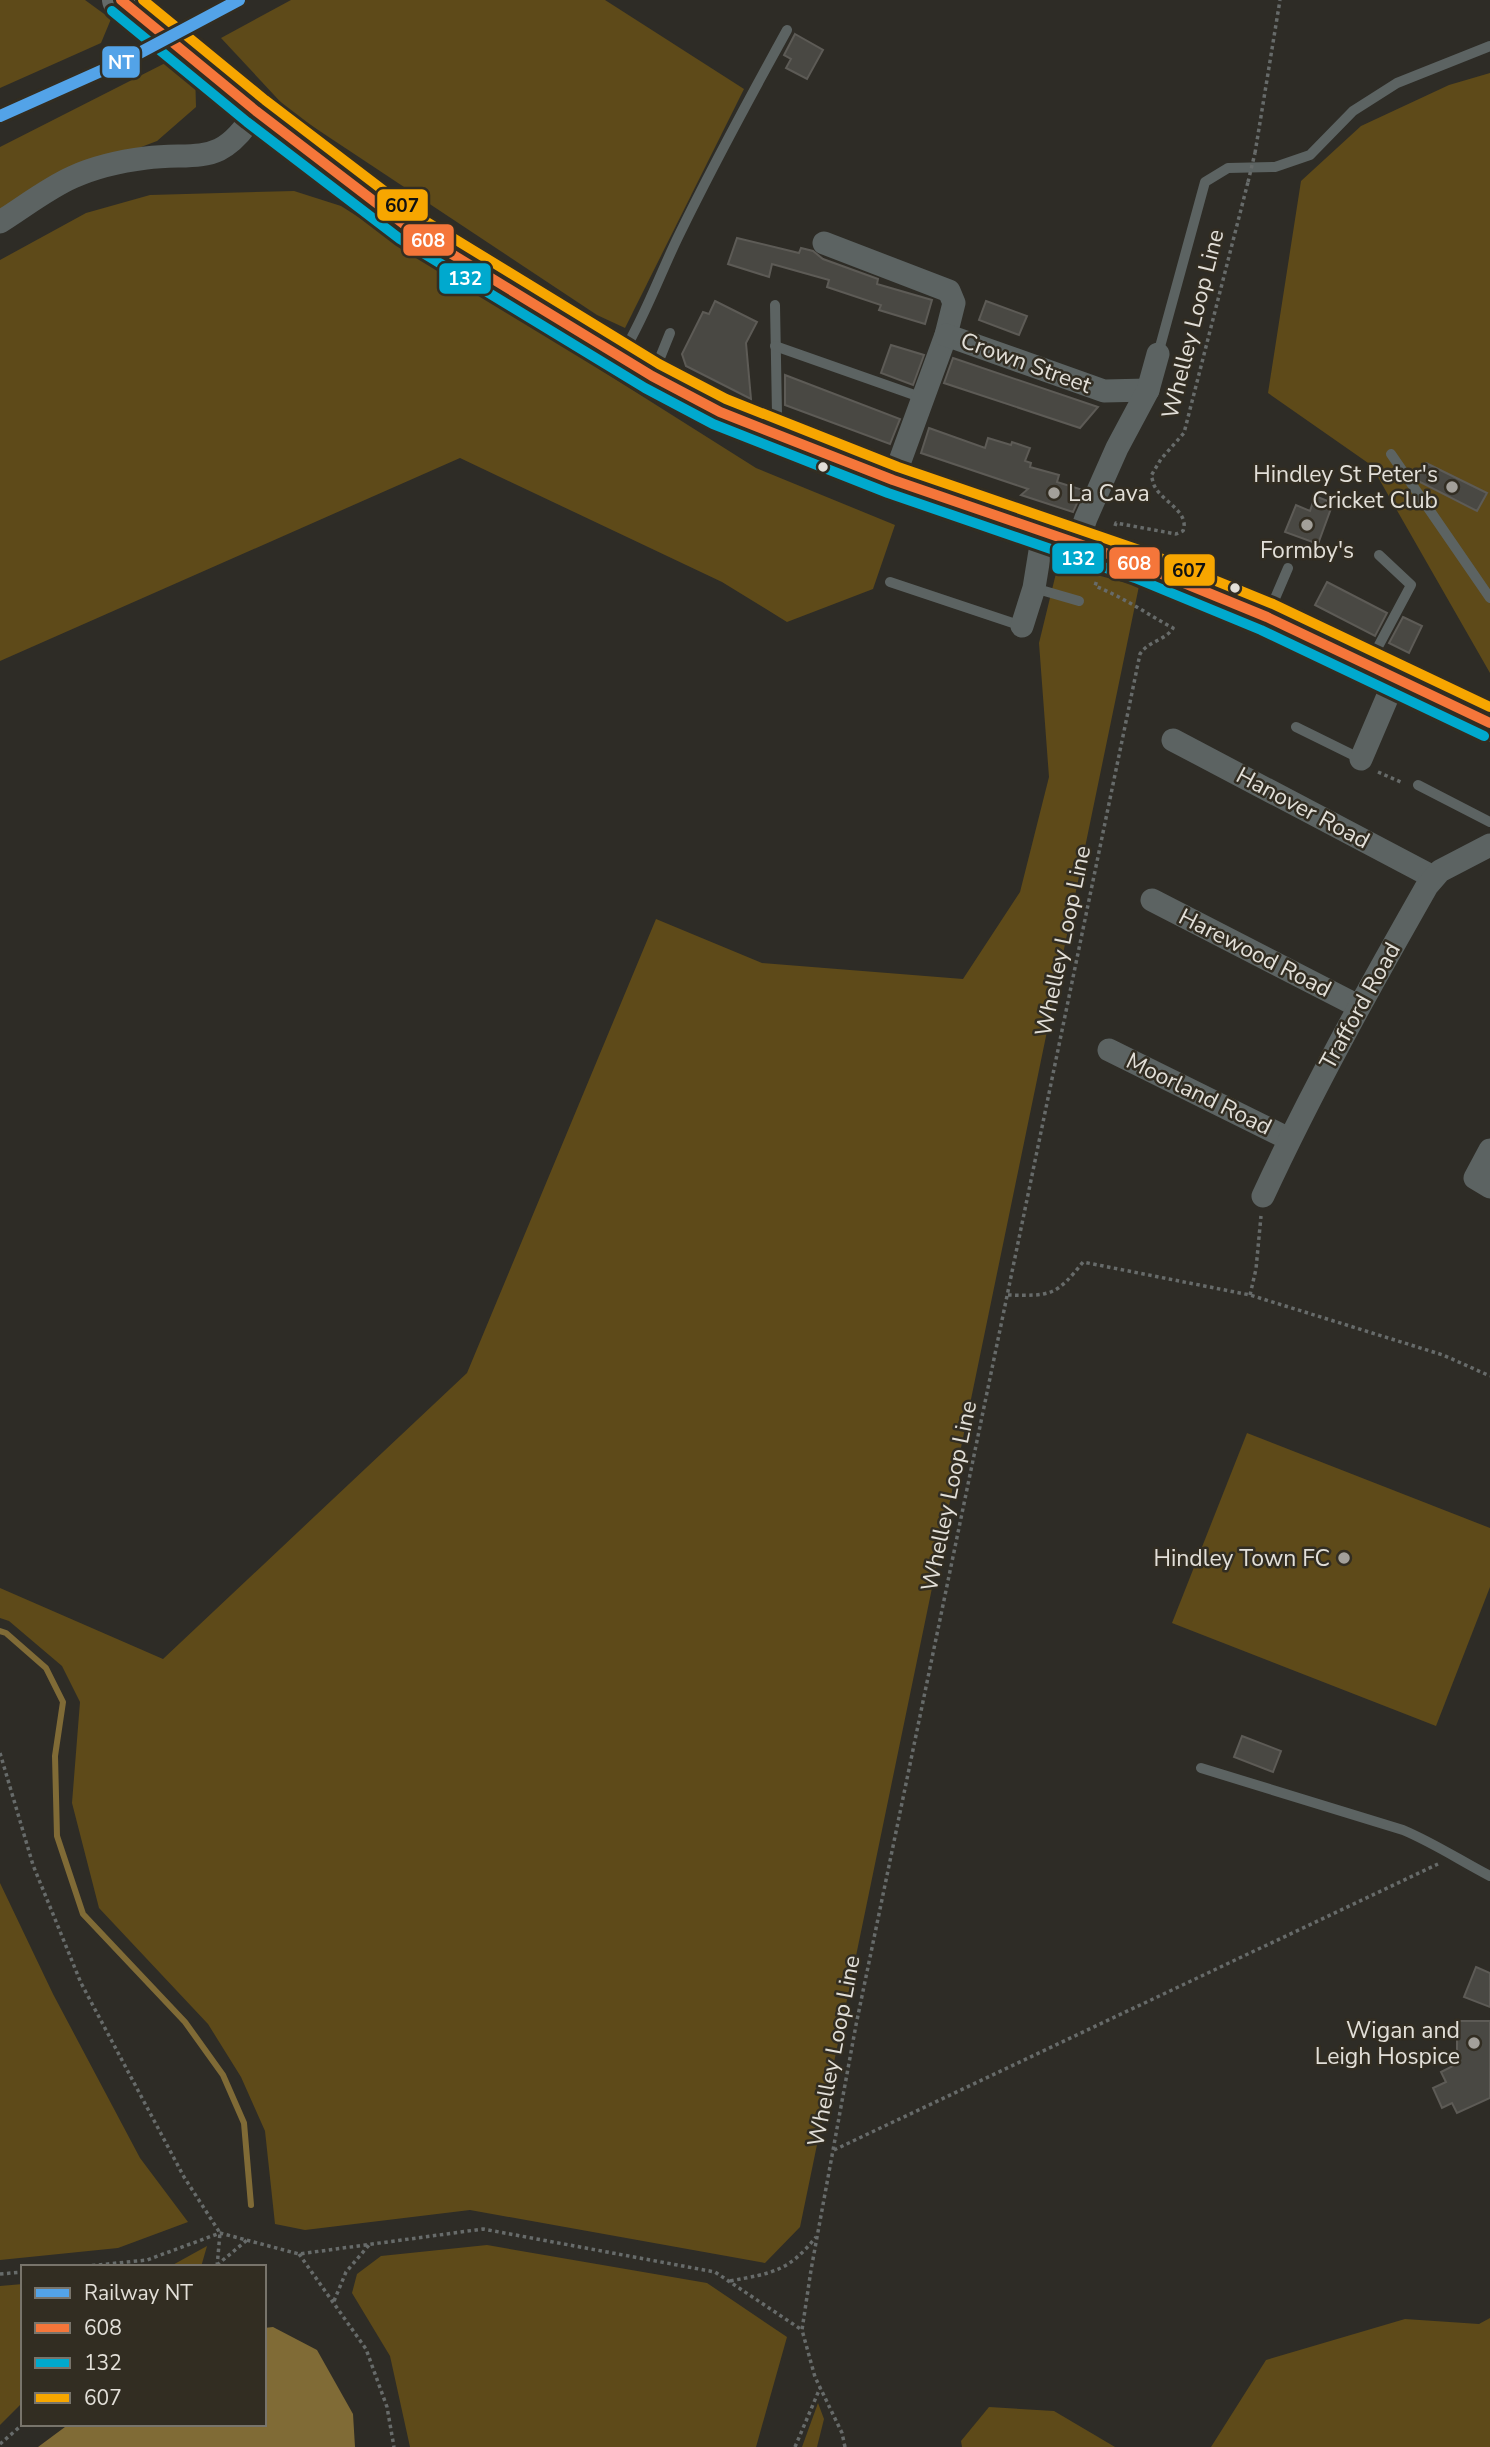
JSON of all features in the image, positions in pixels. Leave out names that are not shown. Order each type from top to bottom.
[{"type":"highway","points":[[121,0],[257,111],[409,228],[637,366],[720,412],[1075,549],[1140,565],[1267,617],[1490,723]]},
{"type":"street","points":[[0,222],[73,177],[116,163],[204,155],[218,150],[239,135],[257,111]]},
{"type":"street","points":[[824,243],[949,290],[954,303],[946,335],[893,480]]},
{"type":"street","name":"Crown Street","points":[[946,335],[1104,391],[1147,390]]},
{"type":"street","points":[[1022,626],[1034,588],[1040,551],[1075,549],[1117,448],[1147,390],[1158,354]]},
{"type":"street","points":[[1361,759],[1382,671]]},
{"type":"street","name":"Hanover Road","points":[[1174,736],[1433,877]]},
{"type":"street","points":[[1433,877],[1490,845]]},
{"type":"street","name":"Trafford Road","points":[[1263,1196],[1289,1139],[1358,1006],[1433,877]]},
{"type":"street","name":"Harewood Road","points":[[1152,901],[1358,1006]]},
{"type":"street","name":"Moorland Road","points":[[1108,1051],[1289,1139]]},
{"type":"street","points":[[1490,1150],[1475,1178],[1490,1187]]},
{"type":"lane","points":[[637,366],[644,317],[678,237],[720,153],[788,30]]},
{"type":"lane","points":[[1158,354],[1205,183],[1228,167],[1275,167],[1310,155],[1353,111],[1397,83],[1490,46]]},
{"type":"lane","points":[[775,306],[777,414],[783,438]]},
{"type":"lane","points":[[637,366],[670,333]]},
{"type":"lane","points":[[775,346],[923,398]]},
{"type":"lane","points":[[1391,454],[1490,598]]},
{"type":"lane","points":[[1379,555],[1411,585],[1382,671]]},
{"type":"lane","points":[[1267,617],[1288,568]]},
{"type":"lane","points":[[890,582],[1022,626]]},
{"type":"lane","points":[[1034,588],[1079,601]]},
{"type":"lane","points":[[1296,727],[1361,759]]},
{"type":"lane","points":[[1418,785],[1490,822]]},
{"type":"lane","points":[[1201,1768],[1403,1830],[1429,1841],[1490,1877]]},
{"type":"path","name":"Whelley Loop Line","points":[[1137,527],[1176,534],[1185,526],[1184,518],[1156,489],[1152,476],[1161,459],[1184,433],[1255,153],[1280,0]]},
{"type":"path","name":"Whelley Loop Line","points":[[845,2447],[842,2433],[820,2388],[802,2330],[817,2235],[856,2025],[1140,654],[1143,649],[1168,637],[1173,628],[1117,594],[1096,586],[1075,549]]},
{"type":"path","points":[[1361,759],[1376,770],[1412,787],[1418,785]]},
{"type":"path","points":[[1250,1295],[1256,1269],[1263,1196]]},
{"type":"path","points":[[1008,1295],[1045,1296],[1065,1285],[1083,1262],[1250,1295],[1443,1355],[1490,1376]]},
{"type":"path","points":[[0,1753],[33,1865],[82,1983],[184,2177],[220,2233],[217,2265]]},
{"type":"path","points":[[833,2150],[1452,1857]]},
{"type":"path","points":[[98,2265],[147,2260],[220,2233],[299,2254],[484,2229],[715,2272],[802,2330]]},
{"type":"path","points":[[729,2281],[777,2272],[801,2256],[817,2235]]},
{"type":"path","points":[[218,2265],[247,2240]]},
{"type":"path","points":[[334,2301],[346,2272],[369,2245]]},
{"type":"path","points":[[299,2254],[366,2349],[387,2407],[394,2447]]},
{"type":"path","points":[[0,2274],[21,2272]]},
{"type":"path","points":[[795,2447],[820,2388]]},
{"type":"path","points":[[0,2444],[21,2426]]},
{"type":"shaded area","points":[[0,0],[85,0],[111,19],[101,43],[0,88]]},
{"type":"shaded area","points":[[291,0],[605,0],[744,89],[625,328],[597,315],[288,110],[221,38]]},
{"type":"shaded area","points":[[183,54],[195,71],[196,107],[157,141],[52,181],[0,211],[0,147]]},
{"type":"shaded area","points":[[1490,73],[1490,673],[1371,465],[1268,393],[1301,181],[1361,126],[1449,85]]},
{"type":"shaded area","points":[[294,191],[341,206],[756,468],[895,525],[873,589],[787,622],[722,582],[460,458],[0,661],[0,260],[86,213],[150,195]]},
{"type":"shaded area","points":[[1058,565],[1139,586],[800,2227],[765,2263],[470,2210],[305,2230],[275,2224],[265,2131],[241,2077],[208,2024],[99,1908],[72,1803],[80,1702],[62,1666],[9,1621],[0,1618],[0,1588],[163,1659],[467,1373],[656,919],[762,963],[963,979],[1020,892],[1049,777],[1039,643]]},
{"type":"shaded area","name":"Hindley Town FC","points":[[1247,1433],[1490,1528],[1490,1587],[1436,1726],[1172,1623]]},
{"type":"shaded area","points":[[0,1883],[53,1994],[140,2158],[188,2222],[118,2248],[0,2260]]},
{"type":"shaded area","points":[[487,2245],[707,2283],[787,2337],[756,2447],[410,2447],[390,2356],[352,2293],[357,2274],[381,2256]]},
{"type":"shaded area","points":[[207,2246],[202,2265],[173,2265]]},
{"type":"shaded area","points":[[21,2284],[21,2404],[0,2425],[0,2286]]},
{"type":"shaded area","points":[[1490,2318],[1490,2447],[1211,2447],[1266,2360],[1405,2319],[1479,2324]]},
{"type":"shaded area","points":[[273,2327],[317,2350],[353,2414],[355,2447],[38,2447],[66,2426],[266,2426],[266,2328]]},
{"type":"shaded area","points":[[818,2403],[824,2419],[817,2447],[802,2447]]},
{"type":"shaded area","points":[[989,2407],[1054,2411],[1115,2447],[962,2447],[961,2441]]},
{"type":"building","points":[[795,34],[823,50],[807,79],[786,68],[791,59],[784,55]]},
{"type":"building","points":[[737,238],[799,253],[801,248],[813,251],[823,259],[878,279],[877,284],[932,300],[925,324],[879,310],[881,305],[827,287],[829,280],[772,264],[769,277],[728,264]]},
{"type":"building","points":[[715,301],[757,322],[746,343],[751,399],[686,366],[682,354],[703,312],[709,314]]},
{"type":"building","points":[[986,301],[1027,316],[1019,335],[979,320]]},
{"type":"building","points":[[891,345],[924,355],[913,385],[881,373]]},
{"type":"building","points":[[953,358],[1098,407],[1080,428],[944,383]]},
{"type":"building","points":[[785,375],[900,419],[890,444],[785,405]]},
{"type":"building","points":[[929,428],[985,448],[988,438],[1030,448],[1025,461],[1031,463],[1030,467],[1059,475],[1057,482],[1083,490],[1073,512],[1021,495],[1028,489],[921,453]]},
{"type":"building","name":"Hindley St Peter's Cricket Club","points":[[1426,463],[1487,493],[1477,511],[1420,482],[1417,478]]},
{"type":"building","name":"Formby's","points":[[1315,496],[1333,503],[1318,544],[1285,532],[1296,505],[1310,511]]},
{"type":"building","points":[[1327,582],[1387,613],[1375,636],[1315,605]]},
{"type":"building","points":[[1403,617],[1422,626],[1409,653],[1389,643]]},
{"type":"building","points":[[1242,1736],[1281,1751],[1273,1772],[1234,1757]]},
{"type":"building","points":[[1476,1967],[1490,1973],[1490,2007],[1464,1997]]},
{"type":"building","name":"Wigan and Leigh Hospice","points":[[1457,2021],[1490,2021],[1490,2098],[1457,2113],[1452,2103],[1442,2108],[1433,2088],[1446,2082],[1441,2072],[1457,2064]]},
{"type":"waterway","points":[[0,1631],[6,1633],[46,1668],[63,1702],[55,1756],[57,1836],[83,1914],[185,2022],[223,2075],[244,2123],[251,2205]]},
{"type":"rail line","name":"NT","points":[[0,116],[130,58],[239,0]]},
{"type":"transit line","name":"608","points":[[121,0],[256,111],[409,228],[652,376],[720,412],[893,480],[1140,565],[1267,617],[1490,723]]},
{"type":"transit line","name":"607","points":[[143,0],[265,100],[417,216],[659,364],[726,399],[898,467],[1145,552],[1273,604],[1490,707]]},
{"type":"transit line","name":"132","points":[[112,11],[247,122],[400,239],[645,388],[713,424],[888,493],[1135,578],[1261,630],[1484,736]]},
{"type":"place","name":"Hindley St Peter's Cricket Club","points":[[1452,487]]},
{"type":"place","name":"La Cava","points":[[1054,493]]},
{"type":"place","name":"Formby's","points":[[1307,525]]},
{"type":"place","name":"Hindley Town FC","points":[[1344,1558]]},
{"type":"place","name":"Wigan and Leigh Hospice","points":[[1474,2043]]}]
